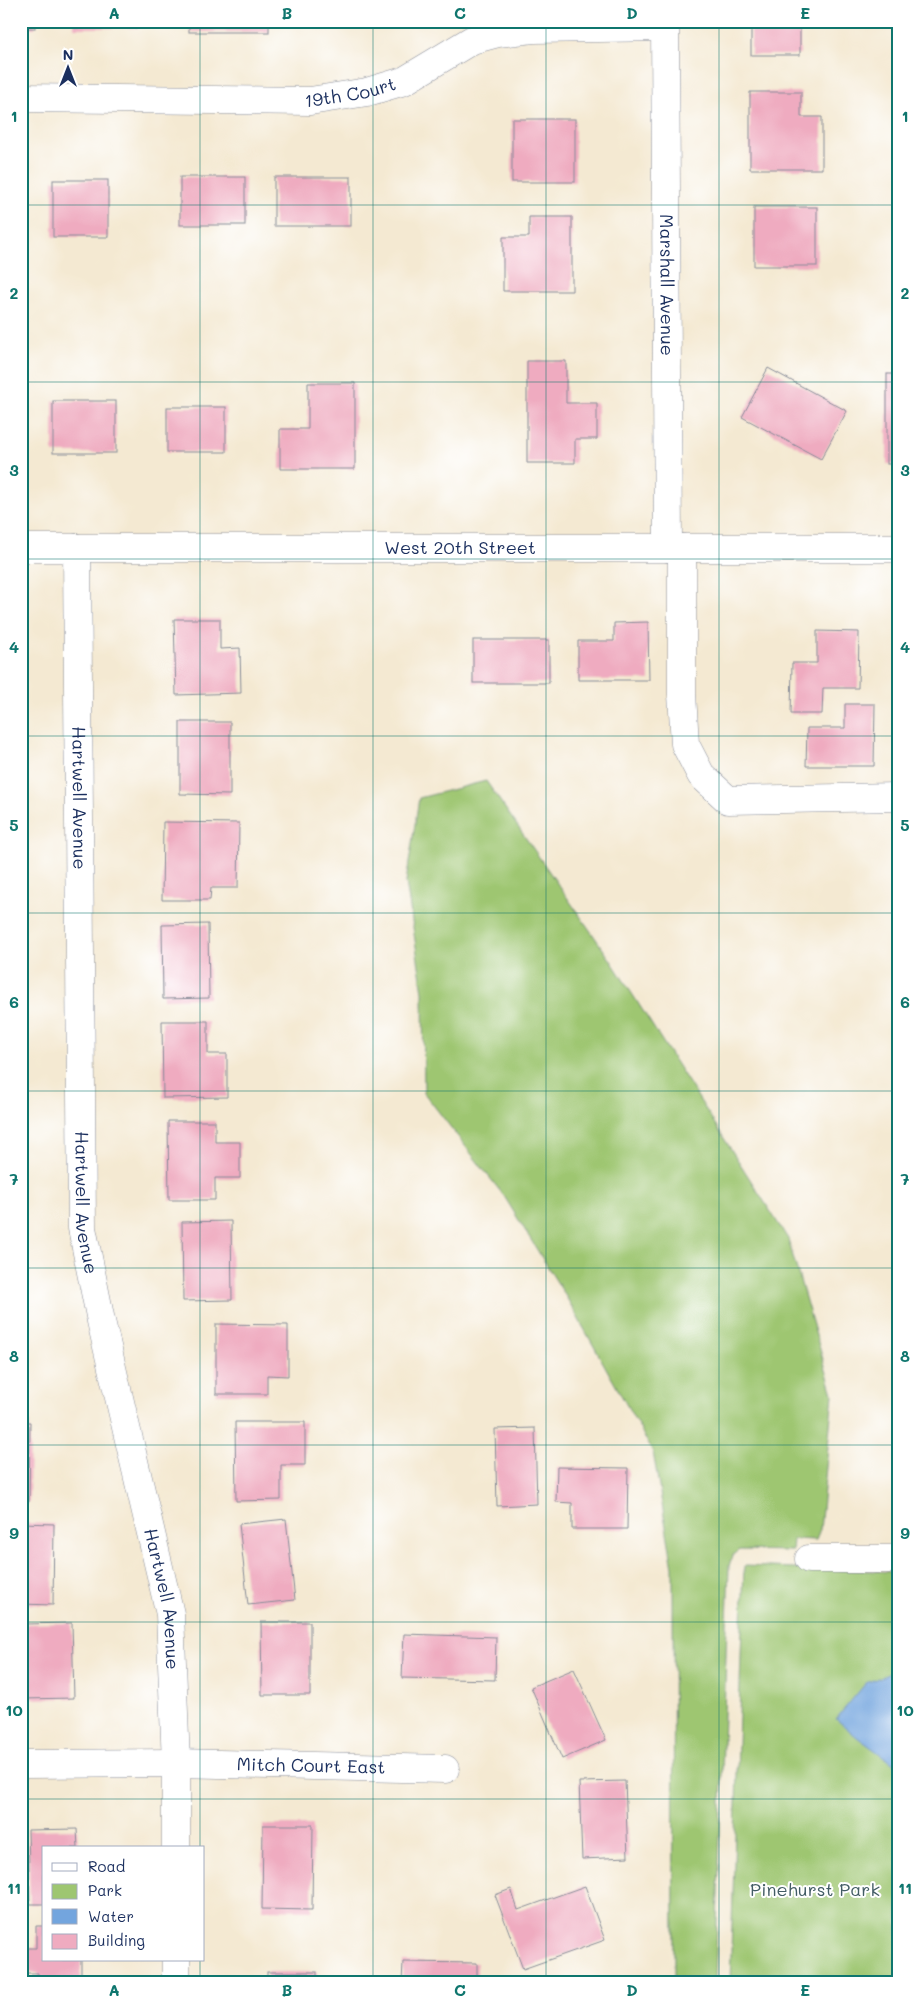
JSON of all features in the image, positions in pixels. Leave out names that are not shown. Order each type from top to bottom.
[{"type":"street","name":"19th Court","points":[[21,98],[310,100],[367,92],[404,81],[472,40],[498,33],[533,29],[665,24]]},
{"type":"street","name":"Marshall Avenue","points":[[665,24],[675,548],[685,744],[701,775],[728,800],[898,797]]},
{"type":"street","name":"West 20th Street","points":[[21,548],[898,548]]},
{"type":"street","name":"Hartwell Avenue","points":[[77,548],[82,1228],[101,1321],[170,1614],[176,1764],[176,1846]]},
{"type":"street","points":[[809,1559],[898,1559]]},
{"type":"street","name":"Mitch Court East","points":[[21,1764],[176,1764],[445,1769]]},
{"type":"street","points":[[176,1962],[176,1983]]},
{"type":"green space","points":[[486,781],[610,959],[788,1239],[833,1394],[820,1530],[816,1540],[793,1539],[792,1551],[740,1550],[732,1556],[729,1566],[715,1983],[674,1983],[673,1567],[653,1452],[568,1300],[504,1196],[424,1093],[423,992],[406,882],[419,798]]},
{"type":"green space","name":"Pinehurst Park","points":[[744,1566],[898,1572],[898,1983],[730,1983]]},
{"type":"water","points":[[898,1670],[898,1767],[836,1719],[866,1683]]},
{"type":"building","points":[[21,21],[35,21],[35,28],[21,28]]},
{"type":"building","points":[[74,21],[144,21],[144,28],[74,28]]},
{"type":"building","points":[[189,21],[269,21],[269,32],[189,32]]},
{"type":"building","points":[[311,21],[391,21],[391,24],[311,24]]},
{"type":"building","points":[[751,21],[800,21],[800,55],[751,55]]},
{"type":"building","points":[[750,92],[801,92],[801,117],[822,117],[822,169],[750,169]]},
{"type":"building","points":[[512,119],[575,119],[575,182],[512,182]]},
{"type":"building","points":[[180,177],[245,177],[245,225],[180,225]]},
{"type":"building","points":[[274,177],[351,177],[351,226],[274,226]]},
{"type":"building","points":[[53,180],[108,180],[108,237],[53,237]]},
{"type":"building","points":[[754,207],[817,207],[817,266],[754,266]]},
{"type":"building","points":[[529,217],[572,217],[572,291],[503,291],[503,237],[529,237]]},
{"type":"building","points":[[527,361],[566,361],[566,403],[597,403],[597,439],[575,439],[575,463],[527,463]]},
{"type":"building","points":[[768,368],[847,411],[821,459],[742,417]]},
{"type":"building","points":[[887,374],[898,374],[898,464],[887,464]]},
{"type":"building","points":[[308,383],[355,383],[355,469],[280,469],[280,429],[308,429]]},
{"type":"building","points":[[53,401],[116,401],[116,453],[53,453]]},
{"type":"building","points":[[167,407],[226,407],[226,452],[167,452]]},
{"type":"building","points":[[174,619],[220,619],[220,649],[240,648],[241,693],[176,695]]},
{"type":"building","points":[[648,622],[649,680],[578,680],[578,641],[614,641],[614,623]]},
{"type":"building","points":[[817,631],[859,632],[858,688],[823,688],[822,714],[791,714],[792,663],[817,663]]},
{"type":"building","points":[[473,640],[549,640],[549,683],[473,683]]},
{"type":"building","points":[[845,704],[875,704],[874,766],[806,766],[807,728],[845,728]]},
{"type":"building","points":[[180,722],[230,722],[230,795],[180,794]]},
{"type":"building","points":[[163,822],[239,823],[238,888],[211,888],[210,900],[162,900]]},
{"type":"building","points":[[208,924],[209,998],[163,999],[162,925]]},
{"type":"building","points":[[162,1021],[208,1021],[208,1054],[227,1054],[227,1097],[163,1098]]},
{"type":"building","points":[[168,1121],[215,1121],[215,1142],[240,1142],[240,1178],[215,1178],[215,1200],[169,1200]]},
{"type":"building","points":[[231,1221],[232,1300],[183,1301],[182,1222]]},
{"type":"building","points":[[216,1324],[288,1325],[288,1376],[267,1375],[267,1394],[216,1394]]},
{"type":"building","points":[[21,1422],[30,1422],[29,1502],[21,1502]]},
{"type":"building","points":[[235,1422],[305,1422],[305,1465],[281,1465],[281,1500],[236,1501]]},
{"type":"building","points":[[535,1428],[537,1504],[497,1506],[495,1429]]},
{"type":"building","points":[[557,1467],[628,1468],[627,1529],[572,1529],[572,1503],[556,1502]]},
{"type":"building","points":[[286,1519],[295,1600],[248,1605],[239,1524]]},
{"type":"building","points":[[21,1523],[54,1524],[53,1605],[21,1604]]},
{"type":"building","points":[[261,1622],[310,1622],[310,1695],[262,1695]]},
{"type":"building","points":[[72,1623],[74,1698],[23,1699],[22,1624]]},
{"type":"building","points":[[404,1634],[496,1637],[495,1680],[402,1678]]},
{"type":"building","points":[[574,1669],[606,1740],[562,1759],[531,1687]]},
{"type":"building","points":[[625,1781],[628,1857],[582,1859],[579,1782]]},
{"type":"building","points":[[263,1825],[313,1825],[312,1910],[262,1909]]},
{"type":"building","points":[[77,1829],[78,1846],[42,1846],[42,1904],[30,1904],[28,1830]]},
{"type":"building","points":[[585,1886],[605,1940],[523,1969],[495,1895],[511,1889],[518,1910]]},
{"type":"building","points":[[36,1926],[42,1926],[42,1962],[81,1962],[81,1983],[38,1983],[38,1973],[21,1973],[22,1948],[36,1948]]},
{"type":"building","points":[[403,1962],[477,1963],[477,1983],[402,1983]]},
{"type":"building","points":[[267,1972],[317,1972],[317,1983],[267,1983]]}]
